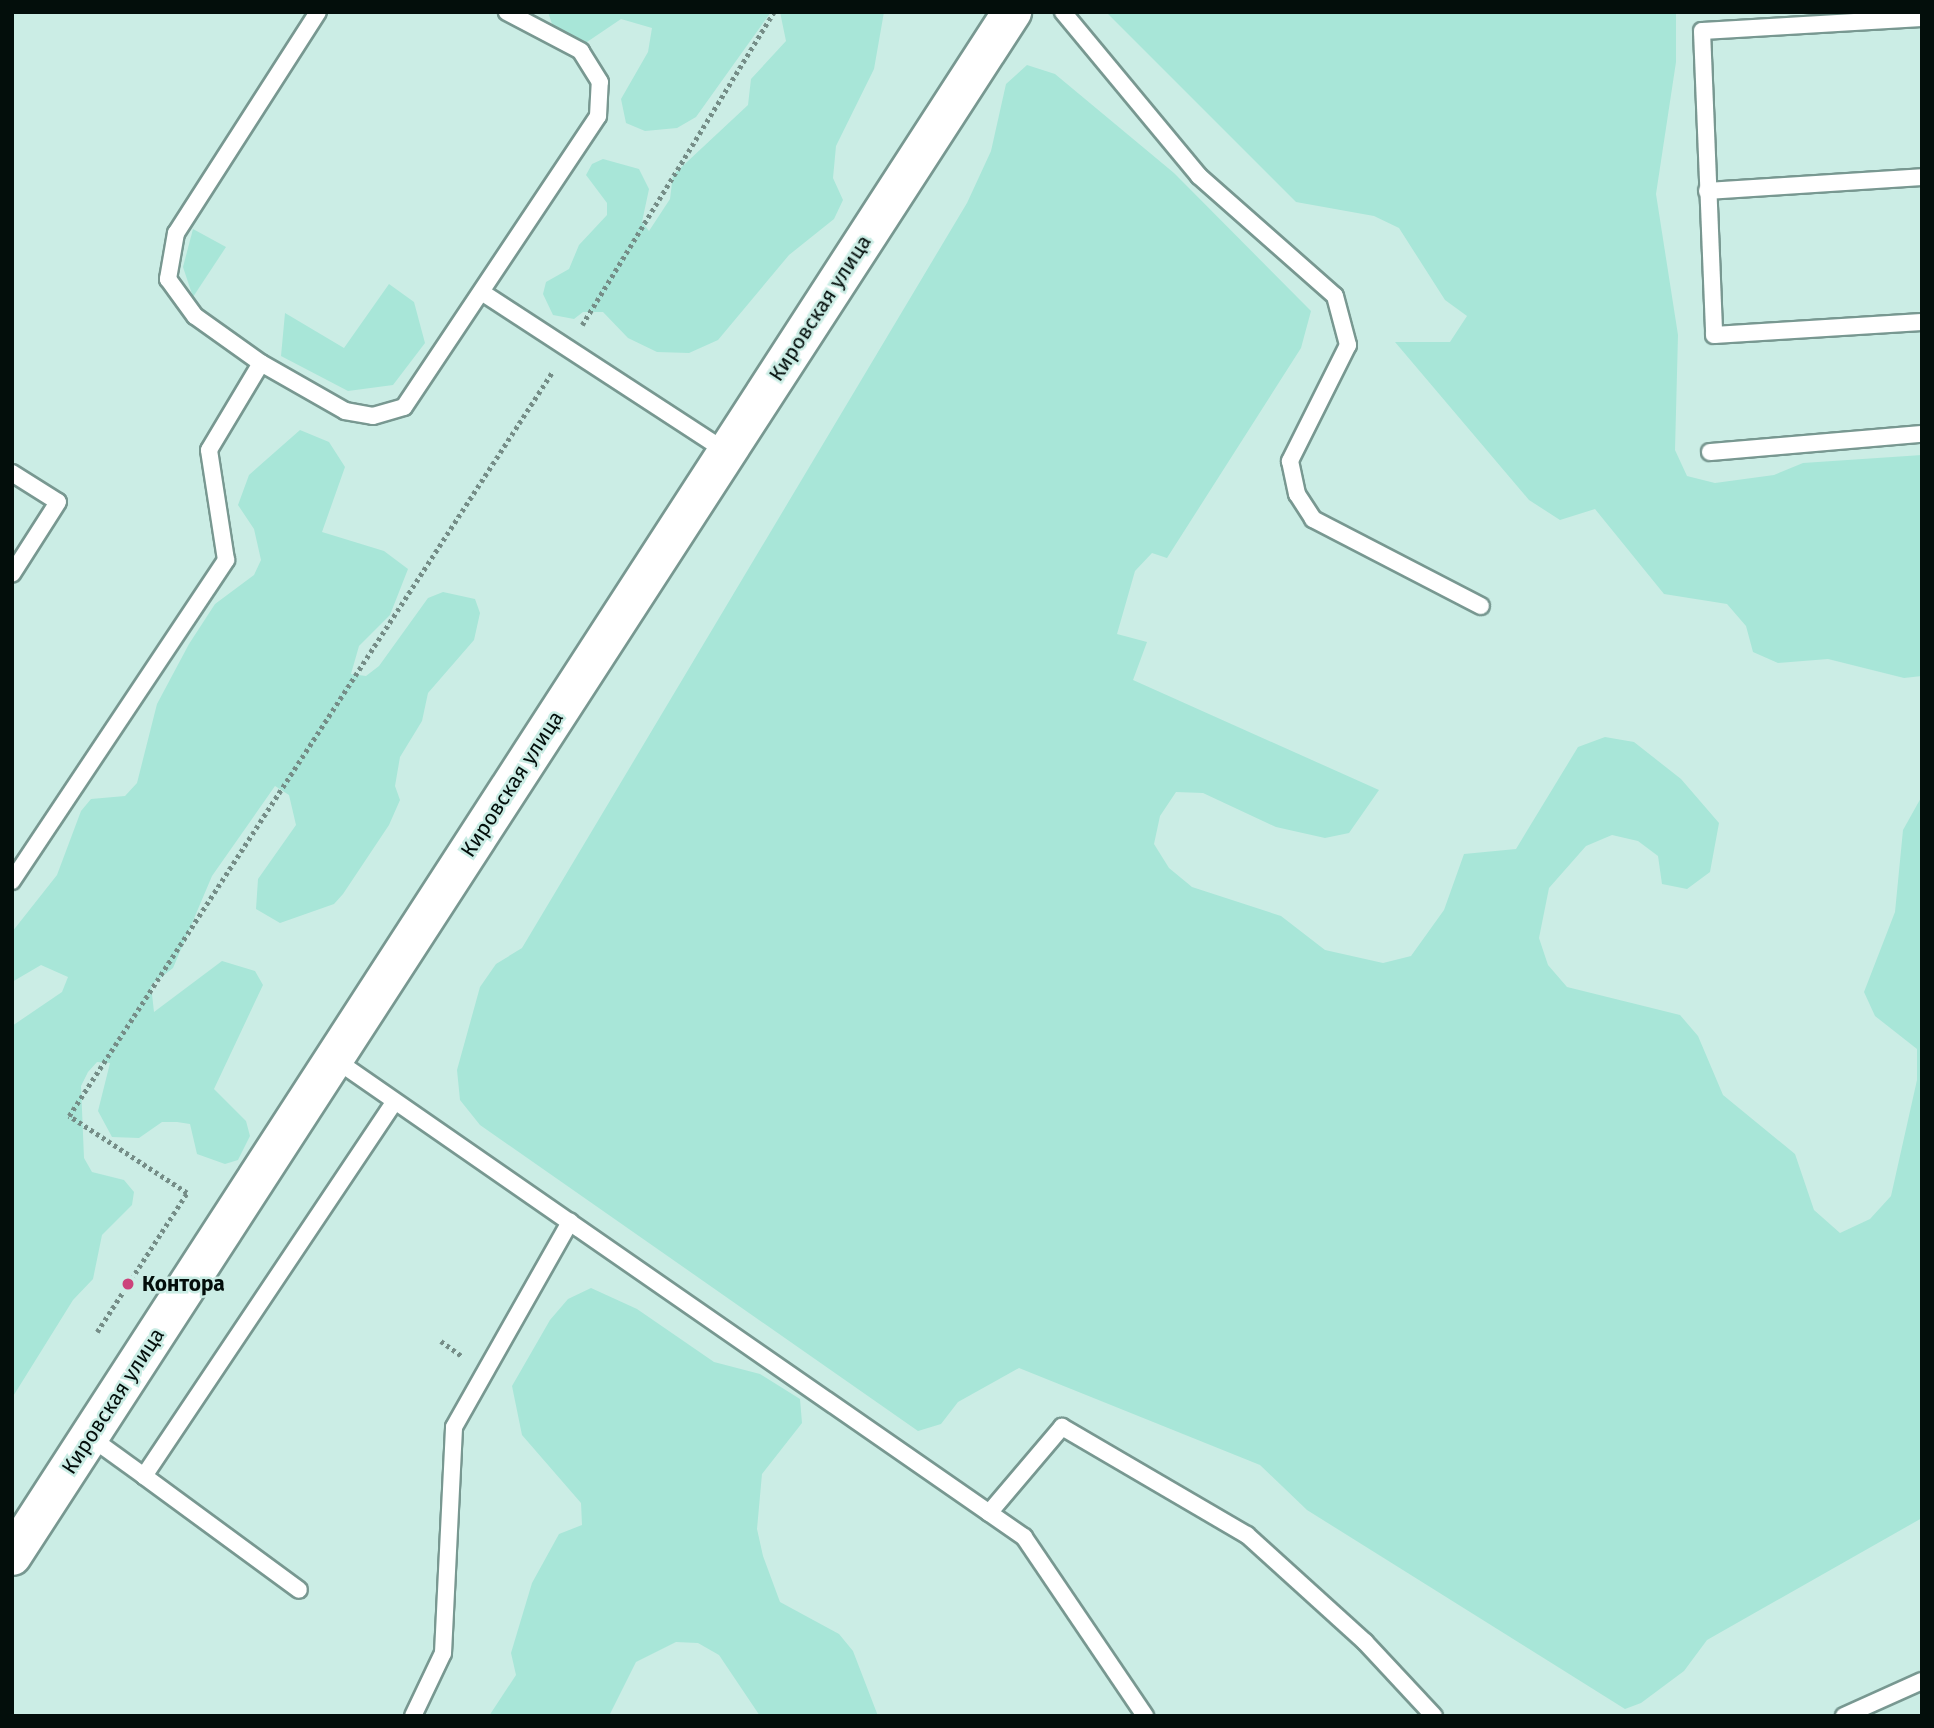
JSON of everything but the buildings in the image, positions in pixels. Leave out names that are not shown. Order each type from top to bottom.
[{"type":"main road","name":"Кировская улица","points":[[12,1556],[1012,12]]},
{"type":"lane","points":[[318,12],[176,233],[168,279],[195,316],[261,363],[345,411],[373,416],[404,407],[483,293],[598,116],[600,82],[580,51],[507,12]]},
{"type":"lane","points":[[1063,12],[1199,176],[1335,296],[1348,345],[1290,461],[1297,494],[1313,519],[1481,606]]},
{"type":"lane","points":[[1922,18],[1702,31],[1714,335],[1922,322]]},
{"type":"lane","points":[[1707,191],[1922,177]]},
{"type":"lane","points":[[483,293],[570,346],[727,452]]},
{"type":"lane","points":[[12,881],[226,560],[209,450],[261,363]]},
{"type":"lane","points":[[1710,452],[1922,434]]},
{"type":"lane","points":[[12,474],[58,502],[12,574]]},
{"type":"lane","points":[[333,1058],[1024,1537],[1145,1716]]},
{"type":"lane","points":[[144,1476],[394,1102]]},
{"type":"lane","points":[[413,1716],[443,1653],[454,1427],[570,1222]]},
{"type":"lane","points":[[989,1513],[1062,1427],[1247,1535],[1365,1642],[1434,1716]]},
{"type":"lane","points":[[90,1437],[299,1590]]},
{"type":"lane","points":[[1844,1716],[1922,1681]]},
{"type":"path","points":[[97,1332],[187,1193],[69,1116],[570,346],[774,12]]},
{"type":"green space","points":[[548,12],[771,12],[696,117],[677,128],[645,131],[626,123],[621,99],[648,52],[652,28],[621,19],[584,44],[554,30]]},
{"type":"green space","points":[[780,12],[884,12],[874,69],[836,146],[833,178],[843,200],[834,219],[789,255],[718,340],[689,353],[657,352],[628,338],[603,312],[583,312],[574,319],[553,315],[543,294],[546,282],[569,269],[579,245],[607,215],[607,203],[586,175],[592,164],[603,159],[639,169],[649,189],[642,222],[649,231],[670,199],[673,175],[748,105],[751,79],[786,41]]},
{"type":"green space","points":[[1106,12],[1676,12],[1676,62],[1656,194],[1678,335],[1675,450],[1687,476],[1715,483],[1774,475],[1803,463],[1922,455],[1922,676],[1904,678],[1828,659],[1778,663],[1753,652],[1746,626],[1727,604],[1664,594],[1595,509],[1560,520],[1529,500],[1395,342],[1450,342],[1467,316],[1445,300],[1399,228],[1374,216],[1296,202]]},
{"type":"green space","points":[[1027,65],[1055,74],[1174,173],[1311,311],[1301,348],[1167,558],[1152,553],[1135,571],[1117,634],[1147,642],[1133,680],[1379,790],[1349,833],[1325,838],[1276,827],[1203,793],[1176,792],[1160,816],[1154,844],[1169,868],[1192,887],[1281,916],[1325,950],[1383,963],[1411,956],[1444,910],[1464,854],[1516,849],[1578,747],[1605,737],[1634,742],[1681,779],[1719,823],[1710,872],[1687,889],[1662,884],[1658,856],[1638,841],[1612,835],[1586,846],[1549,888],[1539,938],[1548,965],[1567,987],[1680,1015],[1698,1036],[1723,1095],[1795,1154],[1814,1210],[1840,1233],[1870,1219],[1891,1196],[1917,1080],[1917,1049],[1875,1016],[1864,992],[1895,912],[1903,830],[1922,796],[1922,1518],[1707,1640],[1684,1671],[1641,1703],[1625,1709],[1307,1510],[1260,1465],[1019,1368],[958,1402],[941,1424],[918,1431],[480,1125],[460,1100],[457,1070],[480,987],[496,964],[522,948],[967,203],[991,151],[1006,84]]},
{"type":"green space","points":[[193,229],[226,247],[193,297],[183,267]]},
{"type":"green space","points":[[389,284],[414,302],[425,343],[393,385],[348,391],[281,356],[285,313],[344,348]]},
{"type":"green space","points":[[300,430],[329,442],[345,467],[322,532],[384,551],[408,569],[390,615],[359,646],[351,674],[366,676],[379,666],[428,598],[443,592],[475,599],[480,613],[474,640],[428,693],[422,721],[400,757],[395,786],[400,800],[389,825],[334,904],[280,923],[256,909],[258,879],[296,825],[289,795],[275,786],[212,876],[173,968],[151,985],[154,1012],[222,961],[255,971],[263,985],[214,1089],[246,1121],[250,1136],[238,1160],[225,1164],[197,1154],[190,1124],[162,1122],[139,1138],[112,1137],[98,1111],[110,1063],[97,1062],[88,1072],[81,1086],[84,1158],[92,1172],[124,1180],[134,1192],[132,1205],[102,1235],[93,1279],[73,1300],[12,1398],[12,1026],[62,992],[68,977],[41,965],[12,982],[12,932],[57,875],[81,811],[91,799],[125,796],[137,783],[157,704],[189,644],[215,604],[254,575],[261,560],[254,529],[238,505],[249,475]]},
{"type":"green space","points":[[591,1288],[637,1309],[714,1362],[760,1374],[800,1399],[802,1423],[762,1474],[757,1529],[763,1556],[780,1602],[839,1634],[853,1651],[878,1716],[760,1716],[719,1655],[698,1643],[676,1642],[636,1662],[609,1716],[489,1716],[516,1675],[511,1653],[532,1583],[559,1534],[582,1525],[581,1503],[522,1435],[512,1386],[550,1320],[568,1299]]},
{"type":"place","name":"Контора","points":[[128,1284]]}]
